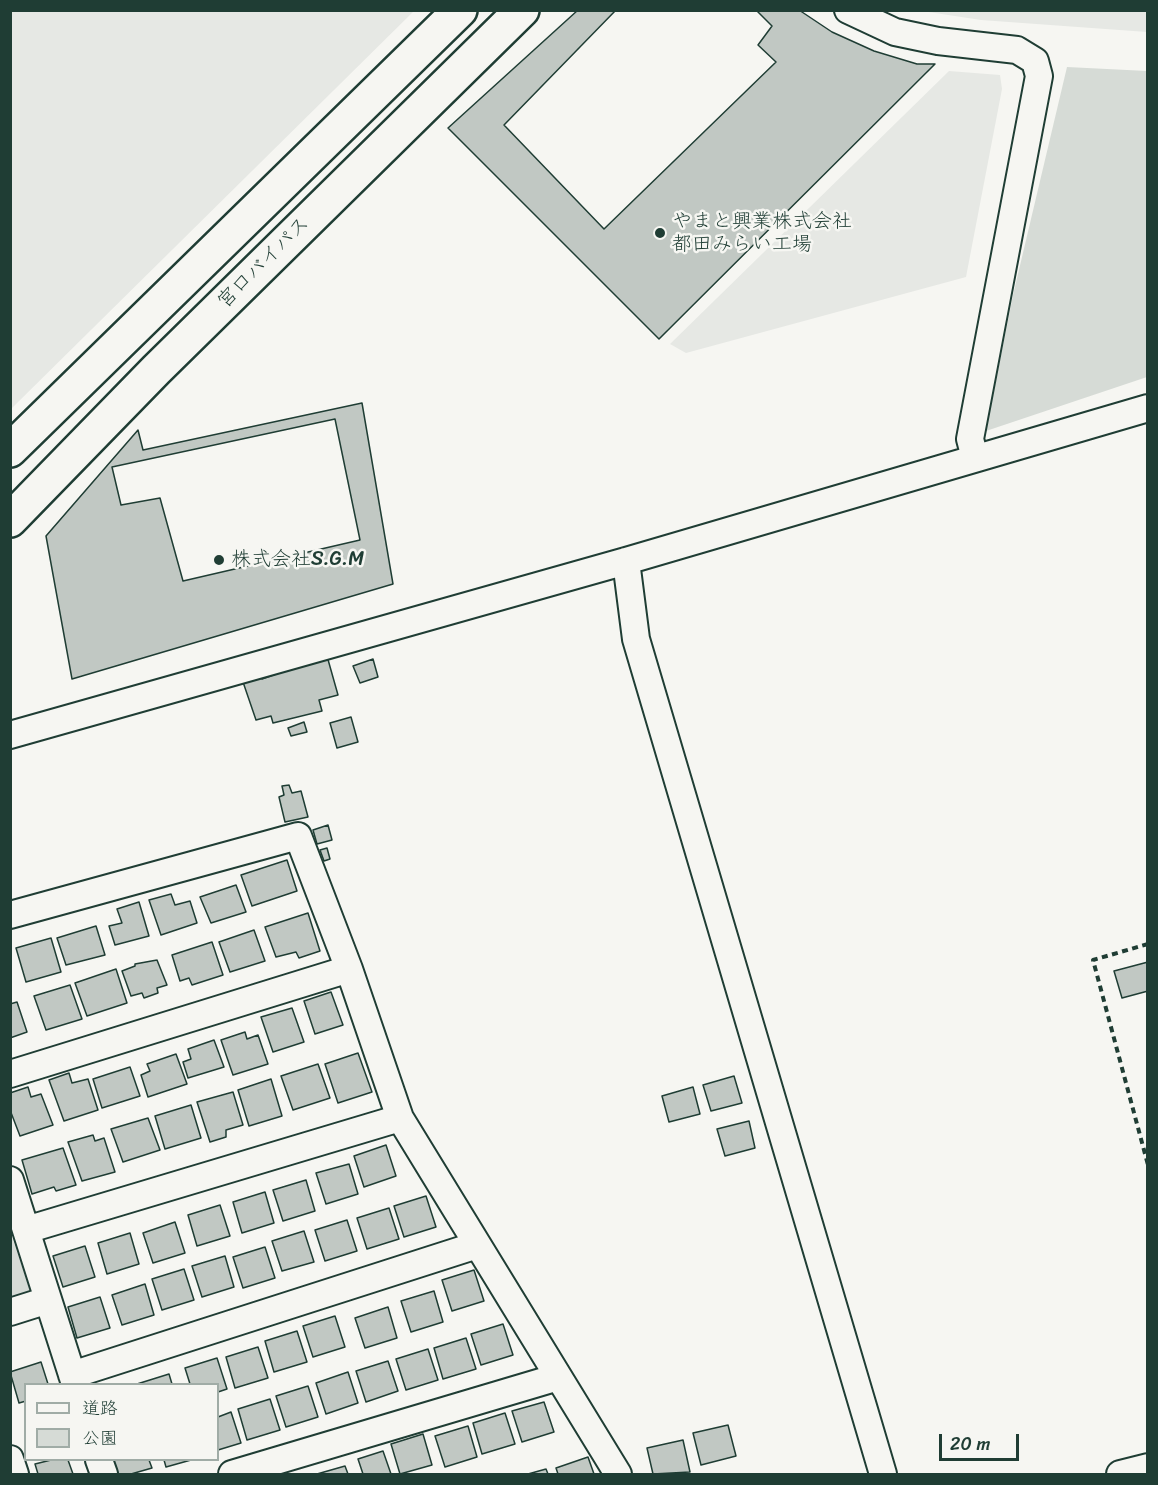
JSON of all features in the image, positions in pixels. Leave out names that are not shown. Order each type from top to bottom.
[{"type":"highway","points":[[10,450],[460,10]]},
{"type":"highway","name":"宮口バイパス","points":[[10,520],[156,370],[522,10]]},
{"type":"street","points":[[848,10],[895,32],[938,41],[1017,50],[1035,61],[1039,76],[970,439],[975,458]]},
{"type":"street","points":[[10,735],[626,561],[1148,408]]},
{"type":"street","points":[[626,561],[636,639],[883,1474]]},
{"type":"street","points":[[10,915],[298,836],[349,969],[400,1118],[618,1474]]},
{"type":"street","points":[[10,1074],[349,969]]},
{"type":"street","points":[[26,1230],[400,1118]]},
{"type":"street","points":[[10,1180],[74,1380],[477,1245]]},
{"type":"street","points":[[10,1312],[48,1300]]},
{"type":"street","points":[[231,1474],[558,1377]]},
{"type":"street","points":[[10,1459],[15,1474]]},
{"type":"street","points":[[1120,1474],[1148,1467]]},
{"type":"path","points":[[1148,944],[1093,960],[1148,1165]]},
{"type":"shaded area","points":[[11,10],[414,10],[414,11],[11,409]]},
{"type":"shaded area","points":[[922,11],[1147,11],[1147,32],[981,20]]},
{"type":"shaded area","points":[[949,71],[1000,75],[1002,89],[966,277],[686,353],[670,344]]},
{"type":"green space","points":[[1067,67],[1147,71],[1147,377],[986,431],[1013,295]]},
{"type":"green space","points":[[10,1231],[31,1293],[10,1299]]},
{"type":"building","name":"やまと興業株式会社 都田みらい工場","points":[[578,10],[799,10],[832,32],[874,51],[917,64],[935,64],[659,339],[448,128]]},
{"type":"building","points":[[616,10],[756,10],[772,26],[758,45],[776,62],[604,229],[504,125]]},
{"type":"building","name":"株式会社S.G.M","points":[[362,403],[393,584],[72,679],[46,536],[138,430],[143,450]]},
{"type":"building","points":[[335,419],[360,540],[183,581],[160,498],[121,505],[112,467]]},
{"type":"building","points":[[327,656],[338,695],[319,700],[322,711],[273,723],[271,716],[256,720],[243,682],[261,676],[262,679]]},
{"type":"building","points":[[373,659],[378,677],[360,683],[353,666]]},
{"type":"building","points":[[351,717],[358,742],[337,748],[330,723]]},
{"type":"building","points":[[304,722],[307,732],[291,736],[288,728]]},
{"type":"building","points":[[289,785],[292,793],[301,791],[308,817],[285,822],[279,797],[284,795],[282,786]]},
{"type":"building","points":[[328,825],[332,840],[317,844],[313,830]]},
{"type":"building","points":[[327,848],[330,859],[324,861],[320,850]]},
{"type":"building","points":[[287,860],[297,891],[252,906],[241,875]]},
{"type":"building","points":[[236,885],[246,912],[211,923],[200,897]]},
{"type":"building","points":[[171,894],[175,905],[190,901],[197,923],[161,935],[149,900]]},
{"type":"building","points":[[139,902],[149,936],[115,945],[109,926],[122,923],[117,909]]},
{"type":"building","points":[[308,913],[320,951],[299,958],[296,952],[276,957],[265,927]]},
{"type":"building","points":[[96,926],[105,955],[66,965],[57,938]]},
{"type":"building","points":[[254,930],[265,961],[230,972],[219,942]]},
{"type":"building","points":[[51,938],[61,972],[26,982],[16,948]]},
{"type":"building","points":[[212,942],[223,975],[192,985],[189,978],[180,981],[172,955]]},
{"type":"building","points":[[157,960],[167,985],[157,988],[158,993],[144,998],[142,993],[131,996],[122,971],[135,964]]},
{"type":"building","points":[[1148,962],[1148,991],[1122,998],[1114,971]]},
{"type":"building","points":[[116,969],[127,1003],[87,1016],[75,983]]},
{"type":"building","points":[[70,985],[82,1019],[46,1030],[34,996]]},
{"type":"building","points":[[331,992],[343,1025],[315,1034],[304,1001]]},
{"type":"building","points":[[17,1002],[27,1032],[10,1038],[10,1004]]},
{"type":"building","points":[[292,1008],[304,1042],[273,1052],[261,1017]]},
{"type":"building","points":[[245,1032],[247,1039],[258,1035],[268,1064],[233,1075],[221,1040]]},
{"type":"building","points":[[214,1040],[224,1067],[188,1078],[183,1062],[191,1059],[188,1049]]},
{"type":"building","points":[[358,1053],[372,1092],[338,1103],[325,1064]]},
{"type":"building","points":[[176,1054],[187,1084],[148,1097],[141,1075],[150,1071],[147,1064]]},
{"type":"building","points":[[318,1064],[330,1098],[293,1110],[281,1076]]},
{"type":"building","points":[[130,1067],[140,1096],[102,1108],[93,1079]]},
{"type":"building","points":[[69,1073],[72,1083],[88,1079],[98,1110],[64,1121],[49,1080]]},
{"type":"building","points":[[734,1076],[742,1103],[711,1111],[703,1085]]},
{"type":"building","points":[[271,1079],[282,1116],[249,1126],[238,1090]]},
{"type":"building","points":[[28,1087],[31,1097],[41,1094],[53,1125],[20,1136],[10,1110],[10,1093]]},
{"type":"building","points":[[693,1087],[700,1114],[669,1122],[662,1096]]},
{"type":"building","points":[[233,1092],[243,1125],[226,1130],[226,1137],[210,1142],[197,1102]]},
{"type":"building","points":[[191,1105],[201,1138],[165,1149],[155,1116]]},
{"type":"building","points":[[148,1118],[160,1150],[123,1162],[111,1129]]},
{"type":"building","points":[[749,1121],[755,1148],[725,1156],[717,1129]]},
{"type":"building","points":[[93,1135],[95,1141],[104,1138],[115,1172],[82,1181],[68,1142]]},
{"type":"building","points":[[386,1145],[396,1176],[364,1187],[354,1156]]},
{"type":"building","points":[[63,1148],[76,1185],[56,1191],[54,1187],[32,1194],[22,1160]]},
{"type":"building","points":[[349,1164],[358,1194],[326,1204],[316,1173]]},
{"type":"building","points":[[306,1180],[315,1211],[283,1221],[273,1190]]},
{"type":"building","points":[[265,1192],[274,1223],[242,1233],[233,1202]]},
{"type":"building","points":[[426,1196],[436,1227],[404,1237],[394,1206]]},
{"type":"building","points":[[220,1205],[230,1236],[197,1246],[188,1215]]},
{"type":"building","points":[[389,1208],[399,1239],[367,1249],[357,1218]]},
{"type":"building","points":[[347,1220],[357,1251],[325,1261],[315,1230]]},
{"type":"building","points":[[175,1222],[185,1253],[153,1263],[143,1233]]},
{"type":"building","points":[[304,1231],[314,1262],[282,1271],[272,1241]]},
{"type":"building","points":[[130,1233],[139,1264],[107,1274],[98,1243]]},
{"type":"building","points":[[85,1246],[95,1277],[63,1287],[53,1256]]},
{"type":"building","points":[[265,1247],[275,1278],[243,1288],[233,1257]]},
{"type":"building","points":[[225,1256],[234,1287],[202,1297],[192,1266]]},
{"type":"building","points":[[184,1269],[194,1300],[162,1310],[152,1279]]},
{"type":"building","points":[[474,1270],[484,1301],[452,1311],[442,1280]]},
{"type":"building","points":[[145,1284],[154,1315],[122,1325],[112,1295]]},
{"type":"building","points":[[434,1291],[443,1322],[411,1332],[401,1301]]},
{"type":"building","points":[[100,1297],[110,1328],[77,1338],[68,1307]]},
{"type":"building","points":[[388,1307],[397,1338],[365,1348],[355,1318]]},
{"type":"building","points":[[335,1316],[345,1347],[313,1357],[303,1326]]},
{"type":"building","points":[[503,1324],[513,1355],[481,1365],[471,1334]]},
{"type":"building","points":[[297,1331],[307,1362],[274,1372],[265,1341]]},
{"type":"building","points":[[466,1338],[476,1369],[443,1379],[434,1348]]},
{"type":"building","points":[[258,1347],[268,1378],[235,1388],[226,1357]]},
{"type":"building","points":[[428,1349],[438,1380],[406,1390],[396,1359]]},
{"type":"building","points":[[217,1358],[227,1389],[219,1392],[219,1383],[190,1383],[185,1368]]},
{"type":"building","points":[[388,1361],[398,1391],[366,1402],[356,1371]]},
{"type":"building","points":[[41,1362],[48,1383],[24,1383],[24,1402],[19,1403],[10,1372]]},
{"type":"building","points":[[348,1372],[358,1403],[326,1414],[316,1383]]},
{"type":"building","points":[[169,1374],[172,1383],[140,1383]]},
{"type":"building","points":[[308,1386],[318,1417],[286,1427],[276,1396]]},
{"type":"building","points":[[270,1399],[280,1430],[247,1440],[238,1409]]},
{"type":"building","points":[[544,1402],[554,1432],[522,1442],[512,1411]]},
{"type":"building","points":[[231,1412],[241,1443],[219,1450],[219,1417]]},
{"type":"building","points":[[505,1413],[515,1444],[482,1454],[473,1423]]},
{"type":"building","points":[[728,1425],[736,1456],[701,1465],[693,1433]]},
{"type":"building","points":[[468,1426],[477,1457],[445,1467],[435,1436]]},
{"type":"building","points":[[423,1434],[432,1465],[400,1474],[391,1444]]},
{"type":"building","points":[[683,1440],[690,1472],[653,1474],[647,1448]]},
{"type":"building","points":[[383,1451],[391,1474],[363,1474],[358,1459]]},
{"type":"building","points":[[588,1457],[594,1474],[558,1474],[556,1468]]},
{"type":"building","points":[[47,1461],[68,1461],[73,1474],[38,1474],[35,1464]]},
{"type":"building","points":[[113,1461],[149,1461],[152,1468],[131,1474],[118,1474]]},
{"type":"building","points":[[164,1461],[187,1461],[166,1467]]},
{"type":"building","points":[[345,1466],[348,1474],[317,1474]]},
{"type":"building","points":[[546,1469],[548,1474],[528,1474]]},
{"type":"place","name":"やまと興業株式会社 都田みらい工場","points":[[660,233]]},
{"type":"place","name":"株式会社S.G.M","points":[[219,560]]}]
